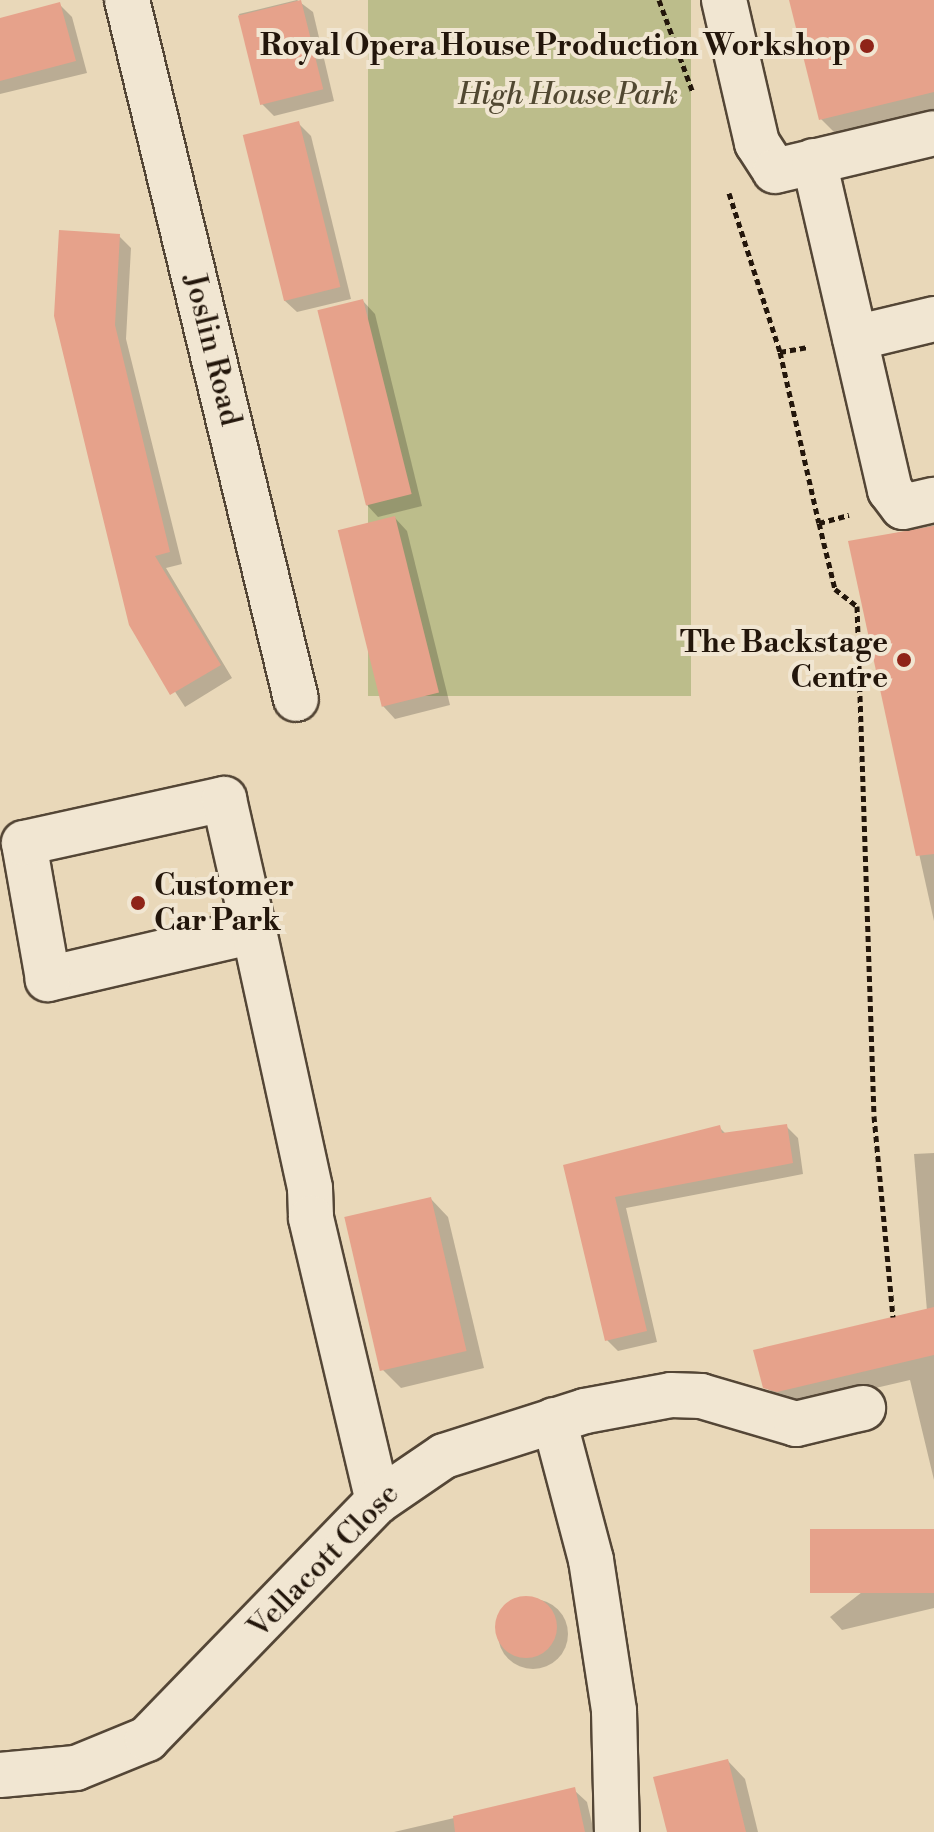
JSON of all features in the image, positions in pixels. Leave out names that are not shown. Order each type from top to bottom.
[{"type":"street","name":"Joslin Road","points":[[127,0],[296,699]]},
{"type":"street","points":[[724,0],[757,143],[775,171],[934,133]]},
{"type":"street","points":[[814,161],[855,338],[915,502]]},
{"type":"street","points":[[855,338],[934,319]]},
{"type":"street","points":[[254,931],[48,979],[24,843],[224,799],[254,931],[311,1218],[378,1501]]},
{"type":"street","name":"Vellacott Close","points":[[0,1775],[76,1768],[147,1739],[378,1501],[444,1456],[554,1420],[688,1394],[781,1423],[863,1408]]},
{"type":"street","points":[[554,1420],[596,1590],[614,1711],[617,1832]]},
{"type":"path","points":[[780,352],[835,589],[857,606],[874,1116],[893,1317]]},
{"type":"path","points":[[819,523],[915,502]]},
{"type":"green space","name":"High House Park","points":[[368,0],[691,0],[691,696],[368,696]]},
{"type":"building","points":[[301,0],[323,89],[260,105],[238,16]]},
{"type":"building","name":"Royal Opera House Production Workshop","points":[[789,0],[934,0],[934,92],[819,120]]},
{"type":"building","points":[[60,2],[76,61],[0,81],[0,18]]},
{"type":"building","points":[[299,121],[340,287],[284,301],[243,135]]},
{"type":"building","points":[[59,230],[120,234],[115,325],[170,552],[155,556],[221,665],[170,695],[129,625],[54,316]]},
{"type":"building","points":[[363,299],[412,494],[366,505],[317,310]]},
{"type":"building","points":[[395,516],[439,693],[382,707],[338,530]]},
{"type":"building","name":"The Backstage Centre","points":[[934,526],[934,854],[916,856],[848,541]]},
{"type":"building","points":[[787,1124],[793,1163],[615,1197],[647,1331],[605,1341],[563,1165],[720,1125],[722,1133]]},
{"type":"building","points":[[431,1197],[467,1351],[380,1371],[344,1217]]},
{"type":"building","points":[[934,1307],[934,1355],[777,1392],[763,1388],[753,1350]]},
{"type":"building","points":[[810,1529],[934,1529],[934,1593],[810,1593]]},
{"type":"building","points":[[526,1596],[538,1598],[548,1605],[555,1615],[555,1639],[548,1649],[538,1656],[526,1658],[514,1656],[504,1649],[497,1639],[495,1627],[497,1615],[504,1605],[514,1598]]},
{"type":"building","points":[[728,1759],[746,1832],[667,1832],[653,1777]]},
{"type":"building","points":[[575,1787],[585,1832],[455,1832],[453,1816]]},
{"type":"place","name":"Royal Opera House Production Workshop","points":[[867,46]]},
{"type":"place","name":"The Backstage Centre","points":[[904,660]]},
{"type":"place","name":"Customer Car Park","points":[[138,903]]}]
